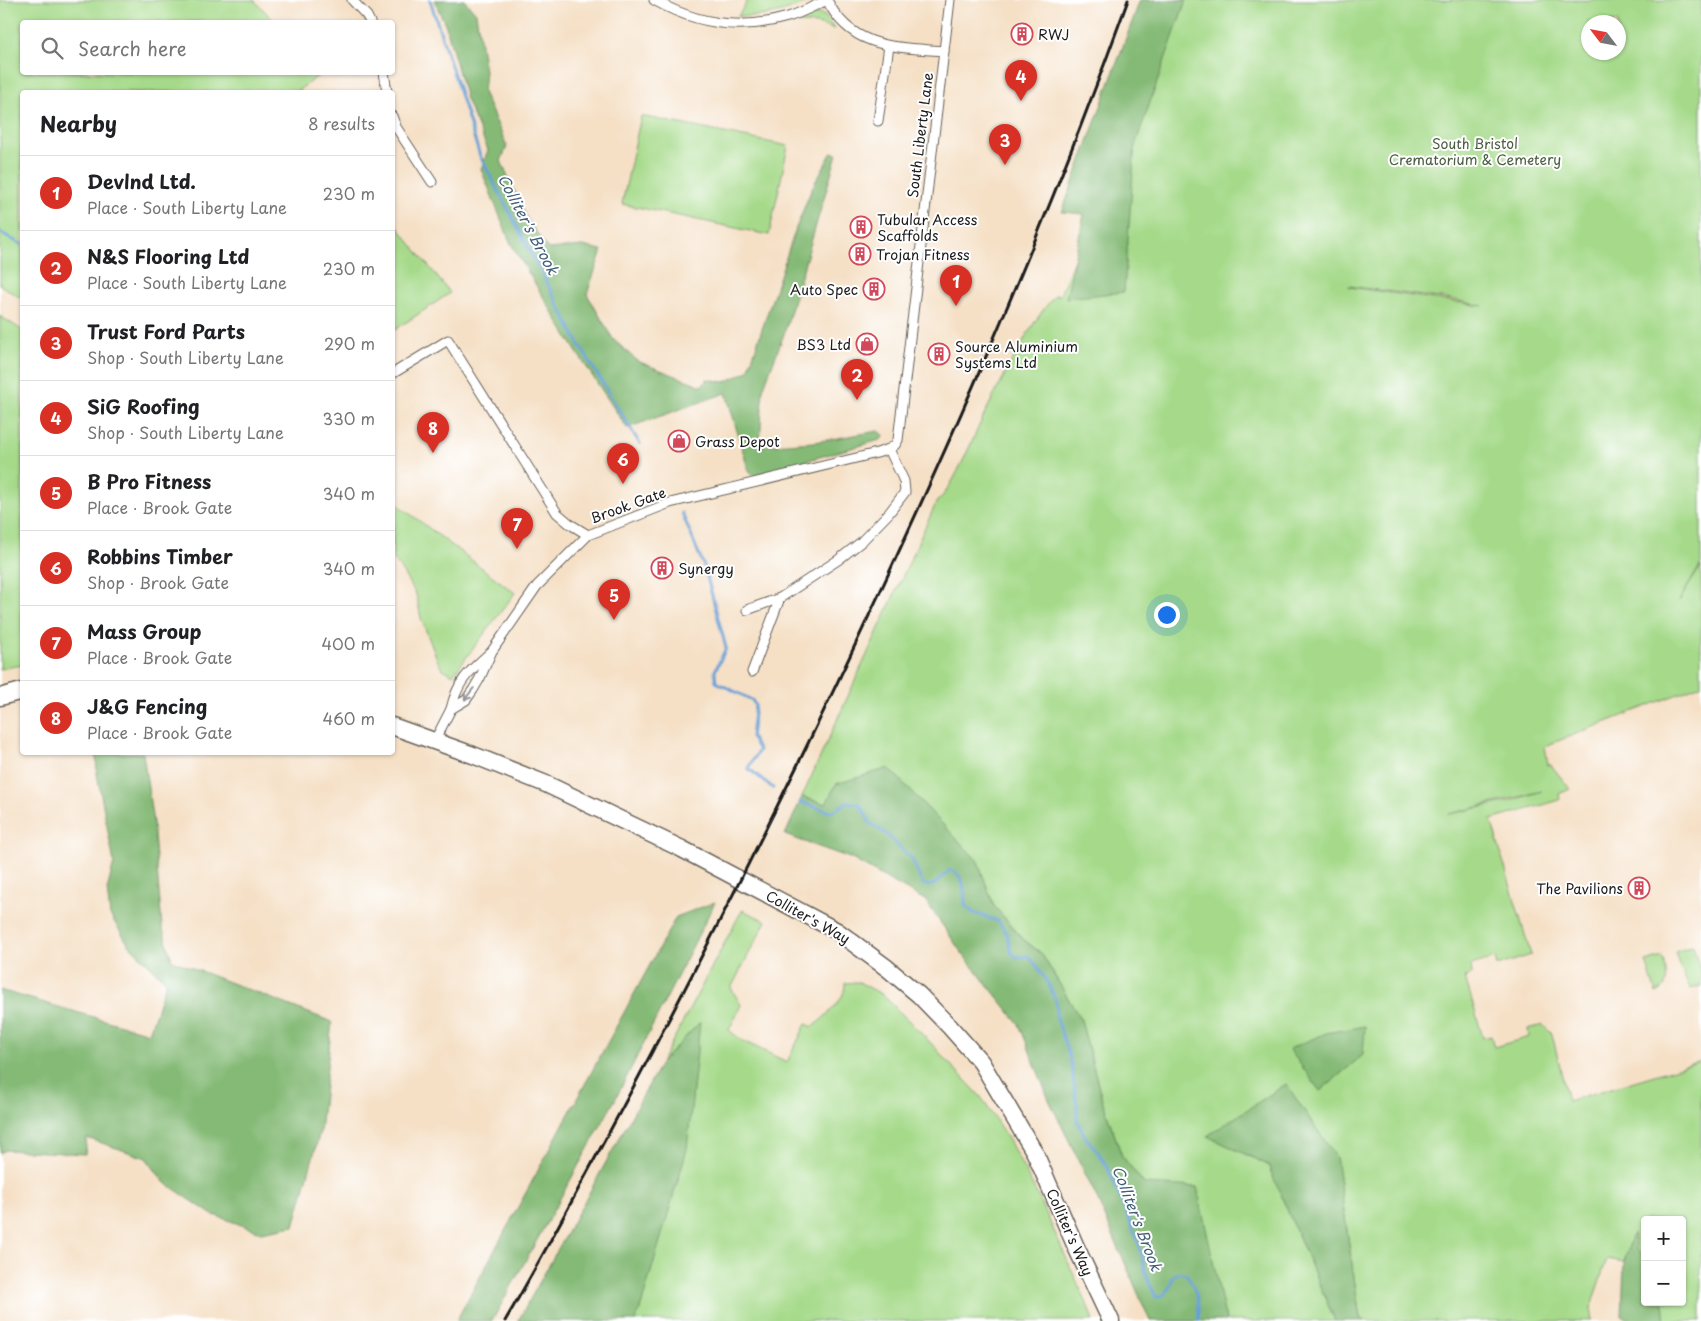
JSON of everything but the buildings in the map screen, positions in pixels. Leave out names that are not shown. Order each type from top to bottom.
[{"type":"highway","points":[[0,696],[20,691]]},
{"type":"highway","name":"Colliter's Way","points":[[395,727],[546,784],[682,849],[837,931],[887,968],[919,995],[981,1062],[1035,1153],[1111,1321]]},
{"type":"street","points":[[353,0],[369,20]]},
{"type":"street","points":[[654,0],[697,18],[721,24],[737,25],[790,16],[827,0],[834,15],[862,38],[880,45],[944,51]]},
{"type":"street","name":"South Liberty Lane","points":[[889,449],[898,440],[950,0]]},
{"type":"street","points":[[878,121],[889,46]]},
{"type":"street","points":[[384,75],[387,90]]},
{"type":"street","points":[[395,124],[432,182]]},
{"type":"street","name":"Brook Gate","points":[[395,372],[448,340],[557,513],[588,535],[670,503],[889,449]]},
{"type":"street","points":[[747,610],[780,598],[846,554],[861,542],[889,513],[904,492],[904,480],[889,449]]},
{"type":"street","points":[[451,709],[466,700],[480,678],[492,651],[537,586],[588,535]]},
{"type":"street","points":[[752,672],[780,598]]},
{"type":"street","points":[[434,742],[451,709],[455,691],[469,671],[492,651]]},
{"type":"green space","points":[[0,0],[254,0],[273,20],[20,20],[20,75],[319,75],[299,90],[20,90],[20,298],[0,285]]},
{"type":"green space","points":[[434,0],[464,0],[476,13],[485,71],[483,92],[507,146],[501,161],[527,219],[548,249],[582,246],[602,250],[587,294],[613,339],[637,361],[702,386],[707,379],[725,382],[748,371],[796,228],[812,188],[832,152],[837,154],[784,334],[763,389],[760,446],[814,442],[878,431],[885,436],[880,440],[752,476],[748,469],[726,393],[627,428],[576,351],[511,244],[481,169],[488,150],[466,99],[446,26]]},
{"type":"green space","points":[[748,0],[812,0],[795,8],[776,13],[738,16]]},
{"type":"green space","points":[[1140,0],[1186,0],[1135,145],[1124,292],[1066,298],[1084,214],[1062,212]]},
{"type":"green space","name":"South Bristol Crematorium & Cemetery","points":[[1177,0],[1701,0],[1701,564],[1679,601],[1701,566],[1701,685],[1545,746],[1548,765],[1551,765],[1570,789],[1559,794],[1560,800],[1491,820],[1531,955],[1497,966],[1495,958],[1471,965],[1472,974],[1465,977],[1483,1038],[1491,1036],[1494,1047],[1529,1037],[1528,1029],[1543,1025],[1552,1034],[1568,1101],[1701,1061],[1701,1321],[1664,1321],[1662,1306],[1686,1306],[1686,1216],[1641,1216],[1641,1254],[1635,1249],[1633,1235],[1624,1262],[1607,1259],[1593,1300],[1591,1321],[1364,1321],[1360,1318],[1336,1157],[1208,1136],[1268,1165],[1335,1321],[1226,1321],[1225,1314],[1144,1184],[1122,1156],[1102,1100],[1081,1020],[1041,953],[1024,940],[994,906],[977,860],[826,804],[802,797],[937,501],[950,485],[988,407],[1027,335],[1055,295],[1060,295]],"holes":[[[1349,287],[1454,300],[1483,306]],[[1542,791],[1510,801],[1456,813]]]},
{"type":"green space","points":[[819,13],[825,16],[834,29],[817,24],[798,23]]},
{"type":"green space","points":[[641,116],[788,146],[769,235],[622,204]]},
{"type":"green space","points":[[395,224],[450,293],[395,330]]},
{"type":"green space","points":[[0,316],[20,329],[20,665],[0,669]]},
{"type":"green space","points":[[395,503],[515,593],[453,675],[439,664],[421,618],[416,594],[395,560]]},
{"type":"green space","points":[[96,755],[143,755],[153,823],[162,926],[172,960],[332,1022],[320,1132],[294,1226],[261,1232],[211,1214],[164,1182],[146,1158],[87,1138],[85,1154],[6,1150],[0,1153],[0,990],[149,1033],[166,982],[129,945],[110,915],[107,890],[114,863],[97,774]]},
{"type":"green space","points":[[889,768],[977,860],[994,906],[1024,940],[1041,953],[1081,1020],[1102,1100],[1122,1156],[1144,1184],[1197,1187],[1226,1321],[1150,1321],[1096,1196],[1049,1100],[1019,1024],[961,952],[925,900],[850,858],[785,835],[802,797],[826,804],[836,784]]},
{"type":"green space","points":[[715,902],[616,1098],[492,1321],[456,1321],[676,917]]},
{"type":"green space","points":[[742,910],[766,921],[731,988],[741,1005],[729,1030],[741,1040],[787,1062],[806,1024],[813,1027],[834,1008],[842,996],[845,983],[859,982],[883,995],[981,1097],[1010,1142],[1041,1202],[1093,1321],[635,1321],[641,1306],[699,1023],[661,1063]]},
{"type":"green space","points":[[1693,946],[1701,973],[1701,986],[1690,989],[1675,952]]},
{"type":"green space","points":[[1662,957],[1666,972],[1666,982],[1664,987],[1656,993],[1646,962]]},
{"type":"green space","points":[[700,1022],[687,1149],[635,1321],[518,1321],[661,1063]]},
{"type":"green space","points":[[1365,1026],[1363,1055],[1320,1091],[1289,1049],[1326,1033]]},
{"type":"green space","points":[[1286,1084],[1336,1157],[1360,1318],[1364,1321],[1335,1321],[1268,1165],[1207,1136]]},
{"type":"green space","points":[[1633,1233],[1636,1249],[1641,1254],[1641,1306],[1663,1306],[1665,1321],[1632,1321],[1622,1316],[1624,1262]]},
{"type":"waterway","name":"Colliter's Brook","points":[[430,0],[480,156],[580,346],[640,444]]},
{"type":"waterway","points":[[0,232],[20,244]]},
{"type":"waterway","name":"Colliter's Brook","points":[[682,513],[705,569],[726,648],[715,671],[716,682],[752,700],[755,705],[751,737],[759,750],[748,768],[773,788]]},
{"type":"waterway","name":"Colliter's Brook","points":[[800,802],[831,812],[848,802],[860,804],[870,823],[885,833],[912,859],[922,883],[928,886],[935,884],[950,870],[955,872],[962,880],[965,906],[974,913],[998,921],[1007,934],[1011,952],[1016,957],[1028,956],[1036,965],[1049,985],[1057,1005],[1056,1015],[1071,1063],[1077,1104],[1077,1121],[1086,1138],[1099,1153],[1108,1169],[1139,1244],[1147,1278],[1156,1297],[1164,1295],[1170,1286],[1173,1276],[1178,1273],[1185,1273],[1192,1283],[1196,1295],[1198,1321]]},
{"type":"railway","points":[[505,1321],[557,1229],[669,1020],[722,917],[844,668],[974,385],[1054,194],[1128,0]]},
{"type":"place","name":"RWJ","points":[[1022,34]]},
{"type":"place","name":"SiG Roofing","points":[[1021,101]]},
{"type":"place","name":"Trust Ford Parts","points":[[1005,165]]},
{"type":"place","name":"Tubular Access Scaffolds","points":[[861,227]]},
{"type":"place","name":"Trojan Fitness","points":[[860,254]]},
{"type":"place","name":"Auto Spec","points":[[874,289]]},
{"type":"place","name":"Devlnd Ltd.","points":[[956,306]]},
{"type":"place","name":"BS3 Ltd","points":[[867,344]]},
{"type":"place","name":"Source Aluminium Systems Ltd","points":[[939,354]]},
{"type":"place","name":"N&S Flooring Ltd","points":[[857,400]]},
{"type":"place","name":"Grass Depot","points":[[679,441]]},
{"type":"place","name":"J&G Fencing","points":[[433,453]]},
{"type":"place","name":"Robbins Timber","points":[[623,484]]},
{"type":"place","name":"Mass Group","points":[[517,549]]},
{"type":"place","name":"Synergy","points":[[662,568]]},
{"type":"place","name":"B Pro Fitness","points":[[614,620]]},
{"type":"place","name":"The Pavilions","points":[[1639,888]]}]
